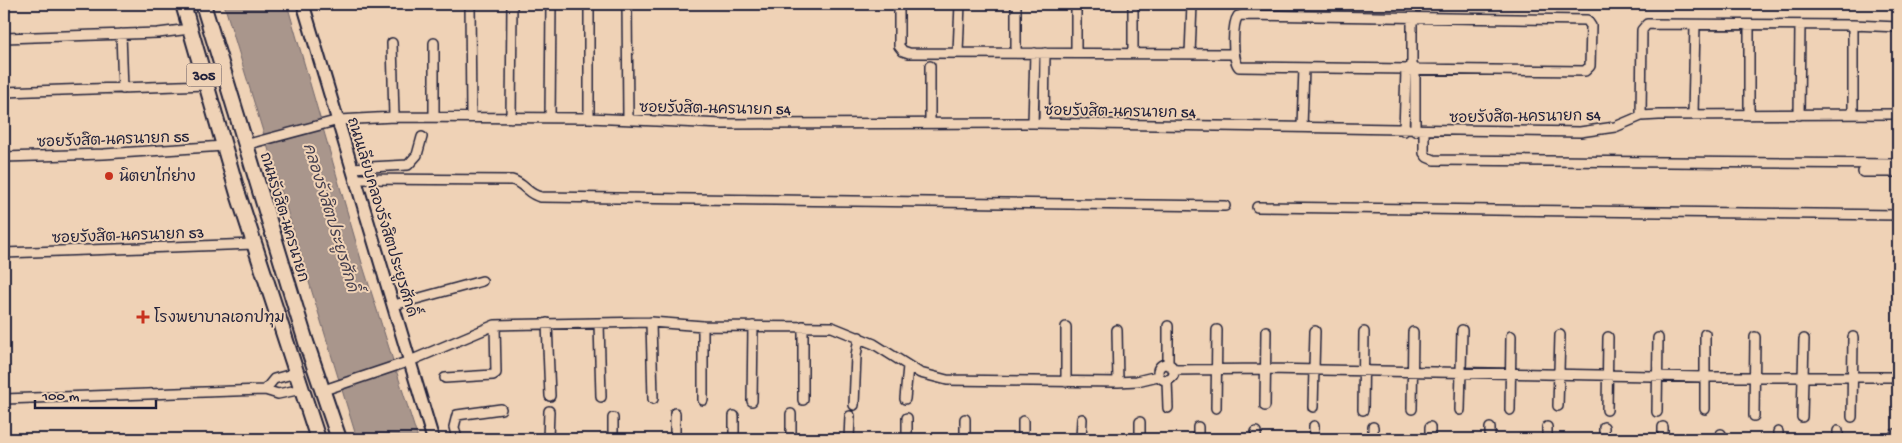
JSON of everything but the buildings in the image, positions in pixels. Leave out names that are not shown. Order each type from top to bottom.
[{"type":"main road","name":"305","points":[[183,4],[230,168],[318,439]]},
{"type":"main road","name":"ถนนรังสิต-นครนายก","points":[[203,4],[306,342],[329,388],[339,439]]},
{"type":"main road","points":[[223,144],[246,146],[230,168]]},
{"type":"street","name":"ถนนเลียบคลองรังสิตประยูรศักดิ์","points":[[303,4],[336,121],[394,304],[406,363],[433,439]]},
{"type":"street","points":[[470,4],[471,117]]},
{"type":"street","points":[[511,118],[512,4]]},
{"type":"street","points":[[550,118],[551,4]]},
{"type":"street","points":[[589,4],[589,118]]},
{"type":"street","points":[[627,4],[628,119]]},
{"type":"street","points":[[899,4],[899,46],[903,51],[909,53],[1076,52],[1234,54]]},
{"type":"street","points":[[958,52],[960,4]]},
{"type":"street","points":[[1016,4],[1016,53]]},
{"type":"street","points":[[1076,4],[1076,52]]},
{"type":"street","points":[[1133,4],[1133,53]]},
{"type":"street","points":[[1190,54],[1192,4]]},
{"type":"street","points":[[1242,15],[1412,18],[1586,20],[1592,26],[1590,66],[1585,71],[1239,67],[1234,54],[1235,19],[1242,15]]},
{"type":"street","points":[[1404,131],[1411,68],[1412,18]]},
{"type":"street","points":[[1641,116],[1642,30],[1644,25],[1853,25],[1898,27]]},
{"type":"street","points":[[1693,115],[1695,25]]},
{"type":"street","points":[[1799,115],[1800,25]]},
{"type":"street","points":[[1853,25],[1853,114]]},
{"type":"street","points":[[1749,26],[1749,115]]},
{"type":"street","points":[[4,38],[121,34],[190,29]]},
{"type":"street","points":[[121,34],[123,89]]},
{"type":"street","points":[[392,43],[394,117]]},
{"type":"street","points":[[434,43],[434,117]]},
{"type":"street","points":[[1033,123],[1035,53]]},
{"type":"street","points":[[1044,124],[1045,53]]},
{"type":"street","points":[[930,66],[930,123]]},
{"type":"street","points":[[1302,127],[1304,68]]},
{"type":"street","points":[[1411,68],[1424,153],[1427,157],[1434,160],[1898,164]]},
{"type":"street","points":[[4,92],[207,85]]},
{"type":"street","name":"ซอยรังสิต-นครนายก 54","points":[[246,146],[336,121],[394,117],[589,118],[709,123],[1033,123],[1302,127],[1404,131],[1580,132],[1615,127],[1641,116],[1898,114]]},
{"type":"street","points":[[353,174],[408,165],[417,155],[422,137]]},
{"type":"street","name":"ซอยรังสิต-นครนายก 55","points":[[4,157],[104,154],[223,144]]},
{"type":"street","points":[[1863,172],[1898,172]]},
{"type":"street","points":[[353,174],[512,180],[519,182],[534,196],[541,197],[1225,206]]},
{"type":"street","points":[[1257,207],[1898,215]]},
{"type":"street","name":"ซอยรังสิต-นครนายก 53","points":[[4,253],[254,244]]},
{"type":"street","points":[[394,304],[482,281]]},
{"type":"street","points":[[329,388],[406,363],[495,325],[652,322],[703,326],[803,326],[832,328],[883,348],[908,366],[929,377],[957,381],[1137,382],[1171,378],[1168,326]]},
{"type":"street","points":[[652,322],[653,398]]},
{"type":"street","points":[[546,323],[550,396]]},
{"type":"street","points":[[600,323],[601,396]]},
{"type":"street","points":[[445,378],[493,375],[496,373],[495,325]]},
{"type":"street","points":[[703,326],[703,400]]},
{"type":"street","points":[[752,401],[753,326]]},
{"type":"street","points":[[803,326],[803,400]]},
{"type":"street","points":[[1066,327],[1066,382]]},
{"type":"street","points":[[1117,330],[1118,382]]},
{"type":"street","points":[[1216,408],[1217,330]]},
{"type":"street","points":[[1460,410],[1462,330]]},
{"type":"street","points":[[1265,406],[1266,331]]},
{"type":"street","points":[[1313,407],[1315,331]]},
{"type":"street","points":[[1363,410],[1364,332]]},
{"type":"street","points":[[1412,409],[1413,332]]},
{"type":"street","points":[[1705,334],[1705,409]]},
{"type":"street","points":[[1558,406],[1560,335]]},
{"type":"street","points":[[1510,410],[1511,336]]},
{"type":"street","points":[[854,405],[856,356],[859,337]]},
{"type":"street","points":[[1607,410],[1608,337]]},
{"type":"street","points":[[1754,416],[1755,337]]},
{"type":"street","points":[[1852,417],[1853,337]]},
{"type":"street","points":[[1657,412],[1658,338]]},
{"type":"street","points":[[1802,417],[1804,339]]},
{"type":"street","points":[[905,399],[908,366]]},
{"type":"street","points":[[1168,408],[1161,366],[1216,369],[1705,377],[1897,378]]},
{"type":"street","points":[[266,390],[274,379],[296,373]]},
{"type":"street","points":[[4,399],[266,390],[278,394],[302,389]]},
{"type":"street","points":[[457,439],[454,427],[457,414],[501,410]]},
{"type":"street","points":[[548,439],[549,411]]},
{"type":"street","points":[[674,439],[675,413]]},
{"type":"street","points":[[791,414],[791,439]]},
{"type":"street","points":[[734,416],[734,439]]},
{"type":"street","points":[[849,439],[850,416]]},
{"type":"street","points":[[613,418],[613,439]]},
{"type":"street","points":[[907,418],[907,439]]},
{"type":"street","points":[[965,419],[965,439]]},
{"type":"street","points":[[1081,439],[1082,419]]},
{"type":"street","points":[[1023,439],[1024,421]]},
{"type":"street","points":[[1140,422],[1140,439]]},
{"type":"street","points":[[1314,426],[1314,439]]},
{"type":"street","points":[[1198,427],[1198,439]]},
{"type":"street","points":[[1430,427],[1430,439]]},
{"type":"street","points":[[1547,427],[1547,439]]},
{"type":"street","points":[[1663,427],[1663,439]]},
{"type":"street","points":[[1373,428],[1373,439]]},
{"type":"street","points":[[1490,428],[1490,439]]},
{"type":"street","points":[[1604,428],[1604,439]]},
{"type":"water","name":"คลองรังสิตประยูรศักดิ์","points":[[224,4],[287,4],[362,263],[418,439],[357,439]]},
{"type":"place","name":"นิตยาไก่ย่าง","points":[[109,176]]},
{"type":"place","name":"โรงพยาบาลเอกปทุม","points":[[143,317]]}]
